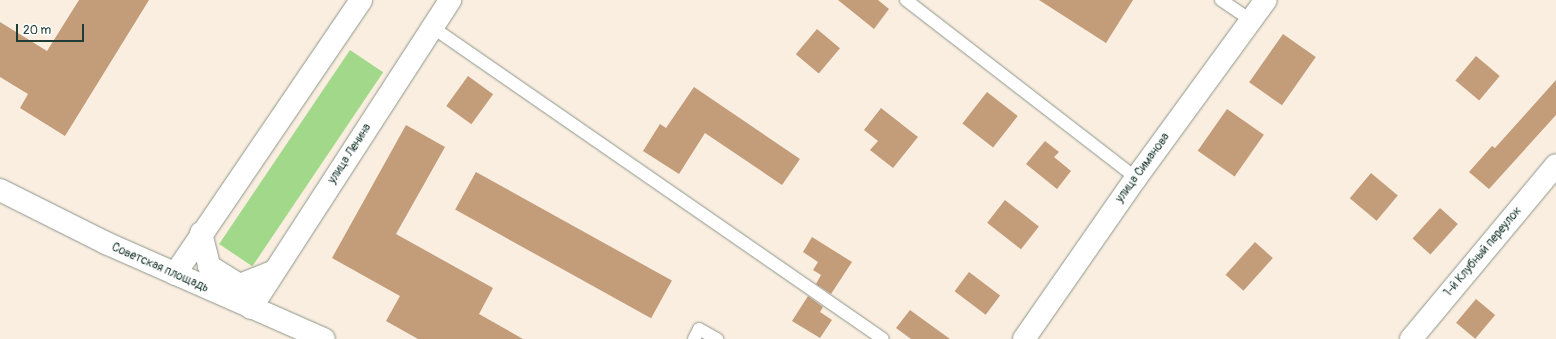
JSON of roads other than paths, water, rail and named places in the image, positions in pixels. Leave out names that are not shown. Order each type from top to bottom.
[{"type":"main road","points":[[175,274],[201,233],[361,0]]},
{"type":"main road","name":"улица Ленина","points":[[251,308],[450,0]]},
{"type":"main road","name":"улица Симанова","points":[[1024,339],[1136,178],[1266,0]]},
{"type":"main road","name":"1-й Клубный переулок","points":[[1411,339],[1556,165]]},
{"type":"main road","name":"Советская площадь","points":[[0,190],[106,243],[313,337]]},
{"type":"main road","points":[[201,233],[209,266],[240,285],[274,271]]},
{"type":"lane","points":[[906,0],[1136,178]]},
{"type":"lane","points":[[1221,0],[1252,21]]},
{"type":"lane","points":[[432,27],[883,339]]},
{"type":"lane","points":[[694,339],[699,329],[717,339]]}]
